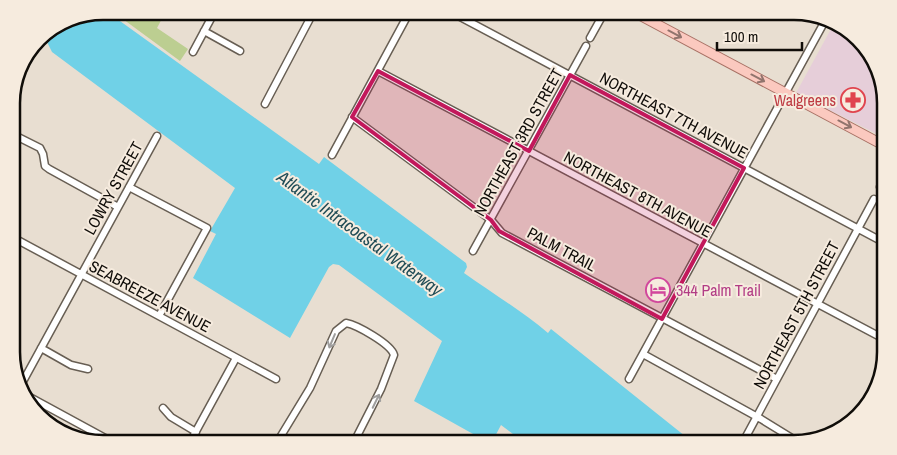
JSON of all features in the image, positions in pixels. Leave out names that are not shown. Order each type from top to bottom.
[{"type":"main road","points":[[649,20],[877,142]]},
{"type":"street","points":[[193,52],[210,20]]},
{"type":"street","points":[[264,104],[309,20]]},
{"type":"street","points":[[332,154],[405,20]]},
{"type":"street","name":"NORTHEAST 7TH AVENUE","points":[[466,20],[877,239]]},
{"type":"street","points":[[590,38],[600,20]]},
{"type":"street","points":[[629,379],[823,25]]},
{"type":"street","points":[[204,31],[240,51]]},
{"type":"street","name":"NORTHEAST 3RD STREET","points":[[474,251],[586,46]]},
{"type":"street","name":"NORTHEAST 8TH AVENUE","points":[[378,70],[877,335]]},
{"type":"street","name":"PALM TRAIL","points":[[352,117],[491,220],[502,233],[777,379]]},
{"type":"street","name":"LOWRY STREET","points":[[25,379],[157,136]]},
{"type":"street","points":[[20,138],[40,148],[45,166],[49,169],[118,206]]},
{"type":"street","points":[[129,186],[207,228],[159,316]]},
{"type":"street","name":"NORTHEAST 5TH STREET","points":[[747,435],[874,199]]},
{"type":"street","name":"SEABREEZE AVENUE","points":[[20,241],[276,379]]},
{"type":"street","points":[[281,435],[310,388],[340,326],[346,323],[352,324],[383,342],[393,351],[394,359],[358,435]]},
{"type":"street","points":[[41,348],[71,365],[88,369]]},
{"type":"street","points":[[643,354],[757,416],[787,435]]},
{"type":"street","points":[[194,435],[236,358]]},
{"type":"street","points":[[35,400],[98,434]]},
{"type":"street","points":[[163,408],[171,417],[196,432]]},
{"type":"highlighted area","points":[[378,71],[529,151],[570,75],[744,168],[662,319],[499,231],[491,220],[352,117]]},
{"type":"shaded area","points":[[831,29],[853,44],[871,71],[876,92],[877,134],[796,93]]},
{"type":"green space","points":[[124,20],[161,20],[157,28],[188,49],[180,61]]},
{"type":"water","name":"Atlantic Intracoastal Waterway","points":[[119,20],[319,164],[324,157],[466,263],[467,267],[464,273],[548,333],[551,329],[684,435],[514,435],[501,425],[496,435],[475,435],[414,401],[442,341],[339,265],[333,264],[329,267],[290,338],[193,278],[216,234],[210,231],[235,188],[52,52],[47,42],[61,31],[76,24]]},
{"type":"place","name":"Walgreens","points":[[853,100]]},
{"type":"place","name":"344 Palm Trail","points":[[658,290]]}]
